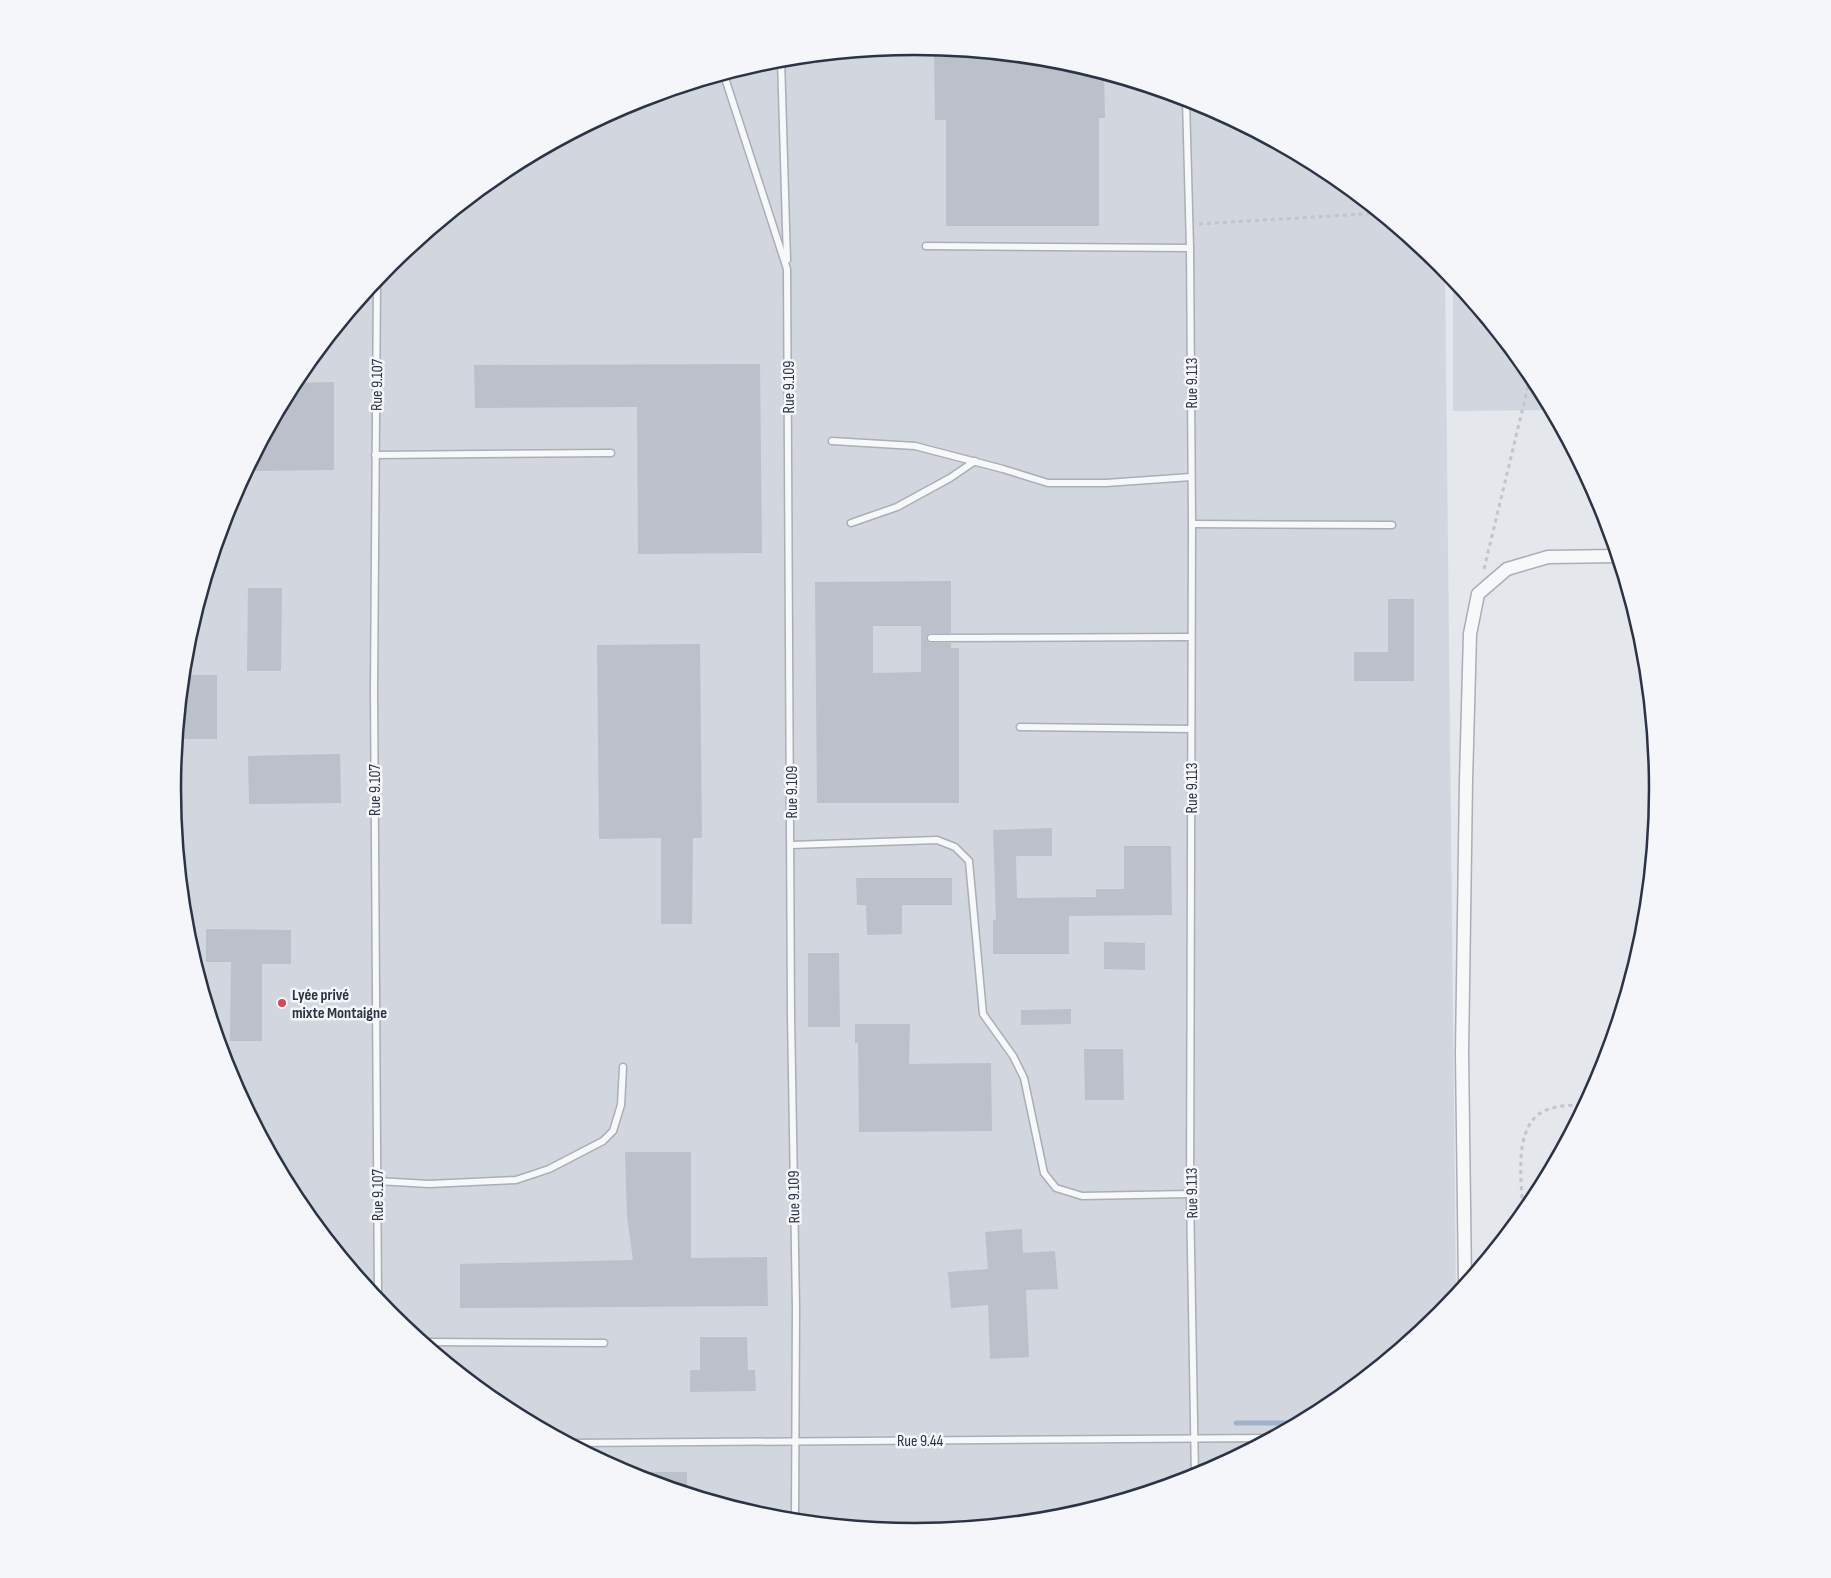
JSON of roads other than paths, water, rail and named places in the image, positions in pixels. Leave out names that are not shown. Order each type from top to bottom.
[{"type":"street","points":[[1465,1275],[1462,1053],[1466,781],[1470,634],[1478,594],[1507,569],[1548,557],[1612,556]]},
{"type":"lane","points":[[781,67],[787,269]]},
{"type":"lane","name":"Rue 9.109","points":[[726,80],[787,269],[796,1513]]},
{"type":"lane","name":"Rue 9.113","points":[[1186,107],[1190,248],[1192,524],[1190,1194],[1195,1467]]},
{"type":"lane","points":[[926,246],[1190,248]]},
{"type":"lane","name":"Rue 9.107","points":[[377,291],[374,833],[378,1288]]},
{"type":"lane","points":[[832,441],[915,446],[1048,483],[1106,484],[1191,477]]},
{"type":"lane","points":[[375,455],[611,453]]},
{"type":"lane","points":[[851,523],[897,507],[975,462]]},
{"type":"lane","points":[[1192,524],[1392,525]]},
{"type":"lane","points":[[931,638],[1191,636]]},
{"type":"lane","points":[[1020,727],[1191,729]]},
{"type":"lane","points":[[791,846],[936,840],[955,848],[969,861],[983,1014],[1013,1056],[1024,1078],[1044,1173],[1056,1188],[1082,1196],[1190,1194]]},
{"type":"lane","points":[[377,1181],[429,1184],[516,1180],[549,1169],[603,1140],[613,1131],[621,1105],[624,1067]]},
{"type":"lane","points":[[433,1342],[604,1343]]},
{"type":"lane","name":"Rue 9.44","points":[[581,1442],[1257,1438]]},
{"type":"waterway","points":[[1236,1423],[1285,1423]]},
{"type":"place","name":"Lyée privé mixte Montaigne","points":[[282,1003]]}]
